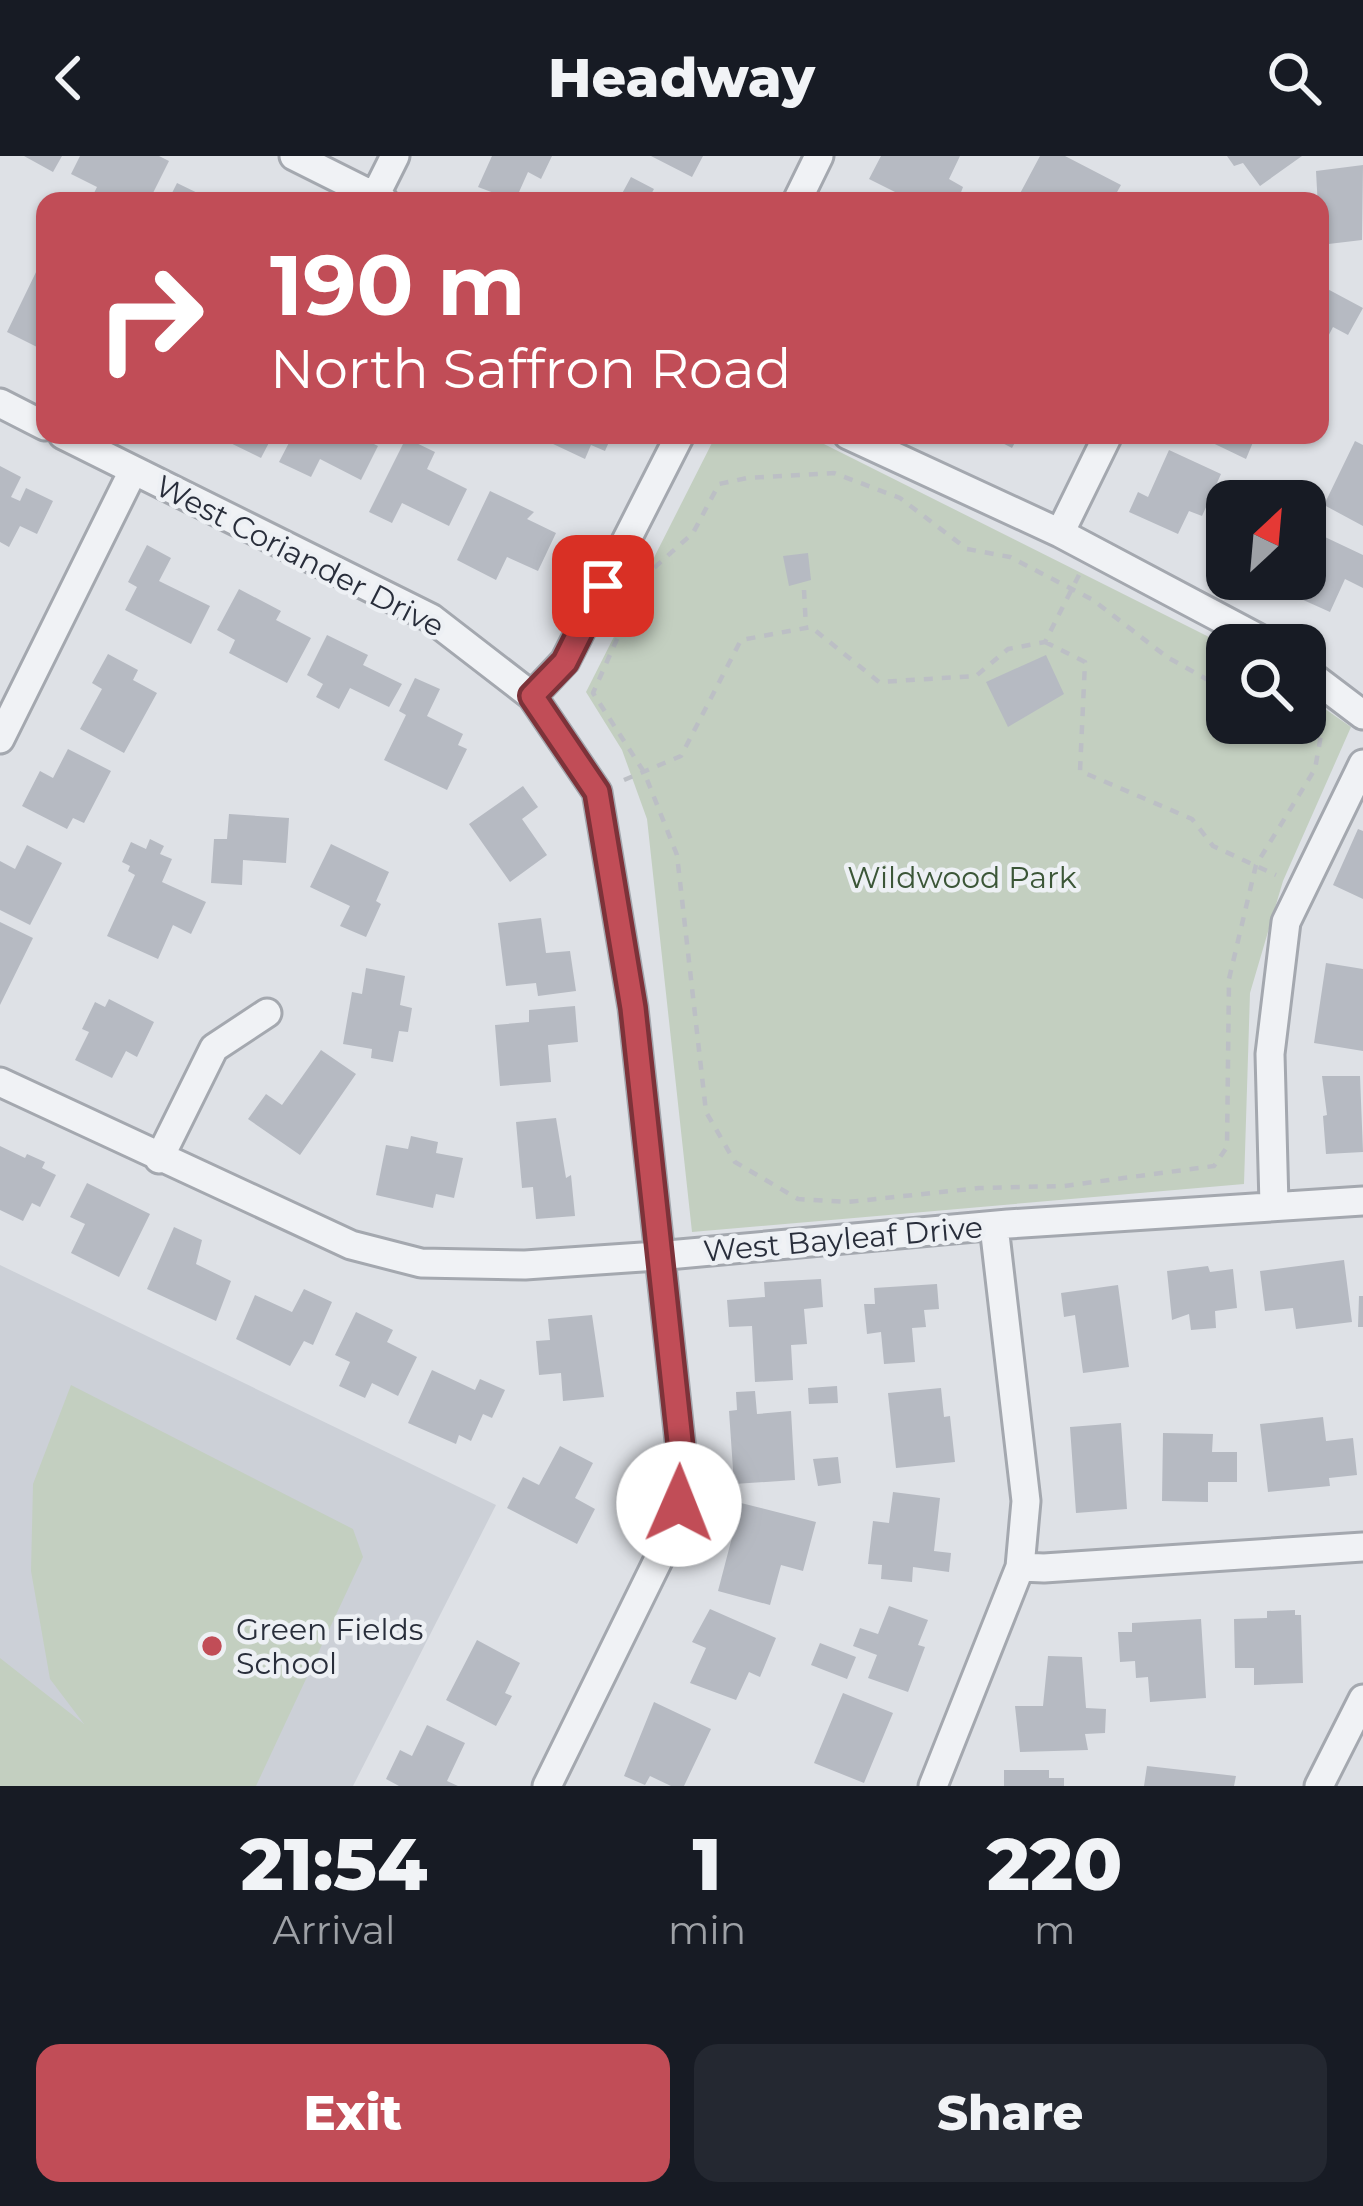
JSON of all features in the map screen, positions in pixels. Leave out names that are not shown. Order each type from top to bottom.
[{"type":"street","points":[[294,156],[365,192]]},
{"type":"street","points":[[382,192],[395,156]]},
{"type":"street","points":[[801,192],[819,156]]},
{"type":"street","points":[[0,403],[36,421]]},
{"type":"street","name":"West Coriander Drive","points":[[80,444],[431,618],[532,696],[597,792],[633,1008],[684,1478],[673,1530],[547,1786]]},
{"type":"street","points":[[532,696],[565,662],[675,444]]},
{"type":"street","points":[[867,444],[1060,533],[1231,624]]},
{"type":"street","points":[[1060,533],[1104,444]]},
{"type":"street","points":[[0,740],[133,471]]},
{"type":"street","points":[[1326,687],[1363,715]]},
{"type":"street","points":[[1274,1205],[1270,1054],[1286,922],[1363,764]]},
{"type":"street","points":[[159,1159],[214,1048],[266,1013]]},
{"type":"street","name":"West Bayleaf Drive","points":[[0,1082],[352,1245],[421,1263],[525,1265],[994,1226],[1363,1202]]},
{"type":"street","points":[[933,1786],[1020,1567],[1026,1501],[994,1226]]},
{"type":"street","points":[[1020,1567],[1363,1547]]},
{"type":"street","points":[[1318,1786],[1363,1699]]},
{"type":"path","points":[[1206,679],[1168,657],[1093,600],[1010,557],[967,549],[900,498],[834,473],[719,484],[693,533],[645,576],[593,693],[644,772],[677,855],[706,1112],[735,1162],[797,1199],[848,1202],[979,1188],[1064,1186],[1214,1166],[1227,1148],[1229,979],[1256,865],[1315,770],[1319,744]]},
{"type":"path","points":[[1045,642],[1078,575]]},
{"type":"path","points":[[804,590],[806,628]]},
{"type":"path","points":[[618,782],[681,756],[741,640],[812,627],[880,682],[976,676],[1008,650],[1045,642],[1084,662],[1080,771],[1192,819],[1214,845],[1276,875]]},
{"type":"shaded area","name":"Green Fields School","points":[[0,1265],[496,1505],[353,1786],[0,1786]]},
{"type":"green space","name":"Wildwood Park","points":[[711,444],[824,444],[1206,635],[1206,744],[1326,744],[1326,710],[1351,727],[1283,881],[1250,993],[1244,1184],[692,1232],[647,819],[622,750],[586,692]]},
{"type":"green space","points":[[71,1385],[353,1529],[363,1557],[256,1786],[0,1786],[0,1658],[84,1724],[50,1679],[31,1571],[33,1484]]},
{"type":"building","points":[[24,156],[62,156],[53,172]]},
{"type":"building","points":[[80,156],[159,156],[169,161],[154,192],[94,192],[97,187],[71,174]]},
{"type":"building","points":[[492,156],[552,156],[541,179],[528,172],[519,192],[478,187]]},
{"type":"building","points":[[651,156],[703,156],[692,177]]},
{"type":"building","points":[[881,156],[960,156],[949,179],[963,187],[961,192],[895,192],[869,179]]},
{"type":"building","points":[[1040,156],[1065,156],[1121,185],[1117,192],[1021,192]]},
{"type":"building","points":[[1227,156],[1302,156],[1260,186],[1243,163],[1234,166]]},
{"type":"building","points":[[1363,165],[1362,240],[1329,244],[1329,192],[1317,192],[1316,171]]},
{"type":"building","points":[[631,177],[654,189],[652,192],[623,192]]},
{"type":"building","points":[[177,183],[196,192],[172,192]]},
{"type":"building","points":[[36,272],[36,346],[7,332]]},
{"type":"building","points":[[1329,290],[1363,308],[1348,335],[1333,327],[1329,335]]},
{"type":"building","points":[[1355,441],[1363,445],[1363,526],[1326,506]]},
{"type":"building","points":[[232,444],[268,444],[261,458]]},
{"type":"building","points":[[288,444],[378,446],[361,480],[320,459],[311,477],[279,462]]},
{"type":"building","points":[[403,444],[418,444],[435,452],[427,469],[467,489],[449,526],[402,503],[392,523],[369,512]]},
{"type":"building","points":[[553,444],[608,444],[605,451],[591,445],[585,459]]},
{"type":"building","points":[[1215,444],[1252,444],[1246,459]]},
{"type":"building","points":[[1169,450],[1221,474],[1218,480],[1206,480],[1202,516],[1189,511],[1178,534],[1129,512],[1138,492],[1148,497]]},
{"type":"building","points":[[0,466],[21,477],[11,497],[20,501],[26,488],[53,501],[37,534],[20,526],[9,547],[0,542]]},
{"type":"building","points":[[490,491],[534,512],[527,519],[556,533],[538,571],[507,557],[496,580],[457,560]]},
{"type":"building","points":[[1326,538],[1363,555],[1363,588],[1345,579],[1330,612],[1303,600],[1326,600]]},
{"type":"building","points":[[147,545],[171,558],[159,581],[210,606],[191,644],[125,610],[137,587],[128,582]]},
{"type":"building","points":[[808,553],[811,580],[789,586],[783,556]]},
{"type":"building","points":[[239,589],[281,611],[276,620],[311,638],[287,683],[229,653],[235,640],[217,630]]},
{"type":"building","points":[[327,635],[368,655],[363,665],[402,684],[389,707],[350,688],[339,709],[316,697],[323,684],[307,675]]},
{"type":"building","points":[[108,654],[138,670],[133,680],[157,693],[124,753],[80,729],[102,689],[92,683]]},
{"type":"building","points":[[1046,655],[1064,694],[1008,727],[986,682]]},
{"type":"building","points":[[415,678],[440,689],[427,716],[463,734],[458,745],[467,749],[447,790],[384,760],[406,715],[399,711]]},
{"type":"building","points":[[68,749],[111,771],[84,823],[73,818],[67,829],[22,806],[40,771],[53,778]]},
{"type":"building","points":[[523,786],[538,807],[522,819],[547,855],[510,882],[469,824]]},
{"type":"building","points":[[229,814],[289,818],[286,863],[243,860],[242,885],[211,883],[214,839],[227,839]]},
{"type":"building","points":[[1358,829],[1363,831],[1363,899],[1333,885]]},
{"type":"building","points":[[150,839],[164,846],[160,854],[172,859],[162,882],[206,902],[191,934],[173,925],[158,959],[107,936],[135,875],[122,862],[131,842],[146,849]]},
{"type":"building","points":[[331,844],[389,872],[366,937],[340,926],[350,906],[310,887]]},
{"type":"building","points":[[27,845],[62,863],[30,925],[0,910],[0,861],[15,869]]},
{"type":"building","points":[[541,918],[546,953],[570,951],[576,991],[538,996],[536,983],[506,986],[498,923]]},
{"type":"building","points":[[0,922],[33,938],[0,1005]]},
{"type":"building","points":[[1326,963],[1363,969],[1363,1051],[1314,1043]]},
{"type":"building","points":[[366,968],[405,976],[400,1005],[412,1008],[408,1032],[399,1031],[393,1062],[371,1058],[372,1049],[343,1044],[352,992],[362,994]]},
{"type":"building","points":[[109,999],[154,1022],[137,1057],[126,1051],[112,1078],[75,1060],[89,1032],[82,1029],[95,1002],[105,1007]]},
{"type":"building","points":[[575,1006],[578,1042],[548,1045],[551,1082],[500,1086],[495,1025],[529,1022],[529,1010]]},
{"type":"building","points":[[321,1050],[356,1074],[300,1155],[248,1119],[266,1094],[282,1105]]},
{"type":"building","points":[[1322,1076],[1360,1076],[1363,1152],[1326,1154]]},
{"type":"building","points":[[556,1118],[566,1178],[571,1175],[575,1216],[536,1219],[533,1187],[522,1188],[516,1122]]},
{"type":"building","points":[[411,1136],[438,1142],[436,1153],[463,1158],[454,1198],[436,1194],[433,1208],[376,1195],[386,1145],[408,1149]]},
{"type":"building","points":[[0,1146],[45,1162],[42,1168],[56,1175],[40,1207],[32,1203],[23,1221],[0,1210]]},
{"type":"building","points":[[87,1183],[150,1214],[119,1277],[71,1253],[85,1224],[70,1217]]},
{"type":"building","points":[[174,1227],[202,1240],[196,1264],[231,1281],[216,1321],[147,1289]]},
{"type":"building","points":[[1344,1260],[1352,1322],[1296,1329],[1293,1308],[1265,1311],[1260,1271]]},
{"type":"building","points":[[1208,1266],[1210,1272],[1233,1269],[1237,1308],[1215,1311],[1216,1328],[1191,1330],[1189,1314],[1172,1320],[1167,1271]]},
{"type":"building","points":[[821,1279],[823,1307],[804,1309],[807,1344],[791,1345],[793,1380],[755,1382],[752,1326],[729,1327],[727,1300],[765,1297],[764,1282]]},
{"type":"building","points":[[937,1284],[939,1309],[924,1310],[926,1327],[912,1328],[915,1362],[884,1364],[881,1332],[867,1334],[864,1304],[875,1304],[874,1288]]},
{"type":"building","points":[[1118,1285],[1129,1367],[1083,1373],[1075,1315],[1064,1317],[1061,1293]]},
{"type":"building","points":[[304,1289],[332,1302],[313,1345],[304,1341],[290,1366],[236,1339],[255,1295],[292,1312]]},
{"type":"building","points":[[1359,1296],[1363,1296],[1363,1327],[1358,1327]]},
{"type":"building","points":[[356,1312],[393,1330],[387,1342],[417,1357],[398,1396],[372,1383],[365,1398],[339,1386],[350,1362],[335,1355]]},
{"type":"building","points":[[592,1315],[604,1397],[563,1401],[561,1373],[539,1375],[536,1341],[550,1340],[548,1319]]},
{"type":"building","points":[[432,1370],[475,1390],[480,1379],[505,1390],[492,1418],[483,1414],[471,1441],[459,1435],[456,1444],[408,1423]]},
{"type":"building","points":[[837,1386],[838,1403],[809,1404],[808,1388]]},
{"type":"building","points":[[941,1388],[944,1417],[950,1416],[955,1462],[896,1468],[888,1393]]},
{"type":"building","points":[[755,1391],[757,1414],[791,1411],[795,1480],[734,1484],[729,1411],[737,1410],[736,1392]]},
{"type":"building","points":[[1323,1417],[1326,1441],[1353,1438],[1357,1475],[1329,1478],[1330,1486],[1268,1492],[1260,1424]]},
{"type":"building","points":[[1121,1423],[1127,1509],[1076,1513],[1070,1427]]},
{"type":"building","points":[[1163,1433],[1213,1434],[1212,1452],[1237,1452],[1237,1482],[1208,1482],[1208,1502],[1162,1501]]},
{"type":"building","points":[[560,1446],[593,1463],[575,1498],[595,1509],[577,1544],[507,1508],[523,1477],[539,1485]]},
{"type":"building","points":[[838,1457],[841,1483],[818,1486],[813,1459]]},
{"type":"building","points":[[893,1492],[940,1498],[934,1551],[951,1553],[949,1572],[913,1567],[912,1582],[881,1579],[882,1565],[868,1564],[873,1521],[889,1523]]},
{"type":"building","points":[[741,1503],[816,1522],[803,1571],[781,1565],[770,1605],[718,1591]]},
{"type":"building","points":[[889,1606],[928,1620],[918,1645],[925,1647],[908,1692],[868,1678],[877,1655],[853,1646],[860,1628],[878,1634]]},
{"type":"building","points":[[710,1609],[776,1638],[760,1677],[749,1672],[736,1700],[690,1683],[706,1648],[692,1642]]},
{"type":"building","points":[[1295,1610],[1295,1615],[1301,1615],[1303,1683],[1254,1685],[1254,1668],[1235,1668],[1234,1619],[1267,1618],[1267,1611]]},
{"type":"building","points":[[1201,1619],[1206,1698],[1150,1702],[1148,1677],[1136,1678],[1135,1661],[1120,1662],[1118,1632],[1132,1632],[1132,1623]]},
{"type":"building","points":[[477,1640],[520,1663],[505,1693],[512,1696],[496,1726],[446,1700]]},
{"type":"building","points":[[820,1643],[856,1657],[847,1679],[811,1665]]},
{"type":"building","points":[[1048,1656],[1082,1657],[1086,1708],[1106,1709],[1105,1733],[1085,1734],[1088,1750],[1020,1752],[1015,1706],[1043,1706]]},
{"type":"building","points":[[843,1693],[893,1713],[864,1783],[814,1763]]},
{"type":"building","points":[[654,1702],[711,1729],[684,1786],[671,1786],[650,1776],[645,1785],[624,1776]]},
{"type":"building","points":[[427,1725],[465,1743],[447,1781],[458,1786],[399,1786],[386,1779],[400,1750],[412,1756]]},
{"type":"building","points":[[1147,1766],[1236,1776],[1234,1786],[1144,1786]]},
{"type":"building","points":[[1004,1770],[1049,1770],[1049,1778],[1064,1778],[1064,1786],[1004,1786]]},
{"type":"place","name":"Green Fields School","points":[[212,1646]]},
{"type":"route","points":[[603,586],[565,662],[532,696],[597,792],[633,1008],[684,1478],[679,1504]]}]
